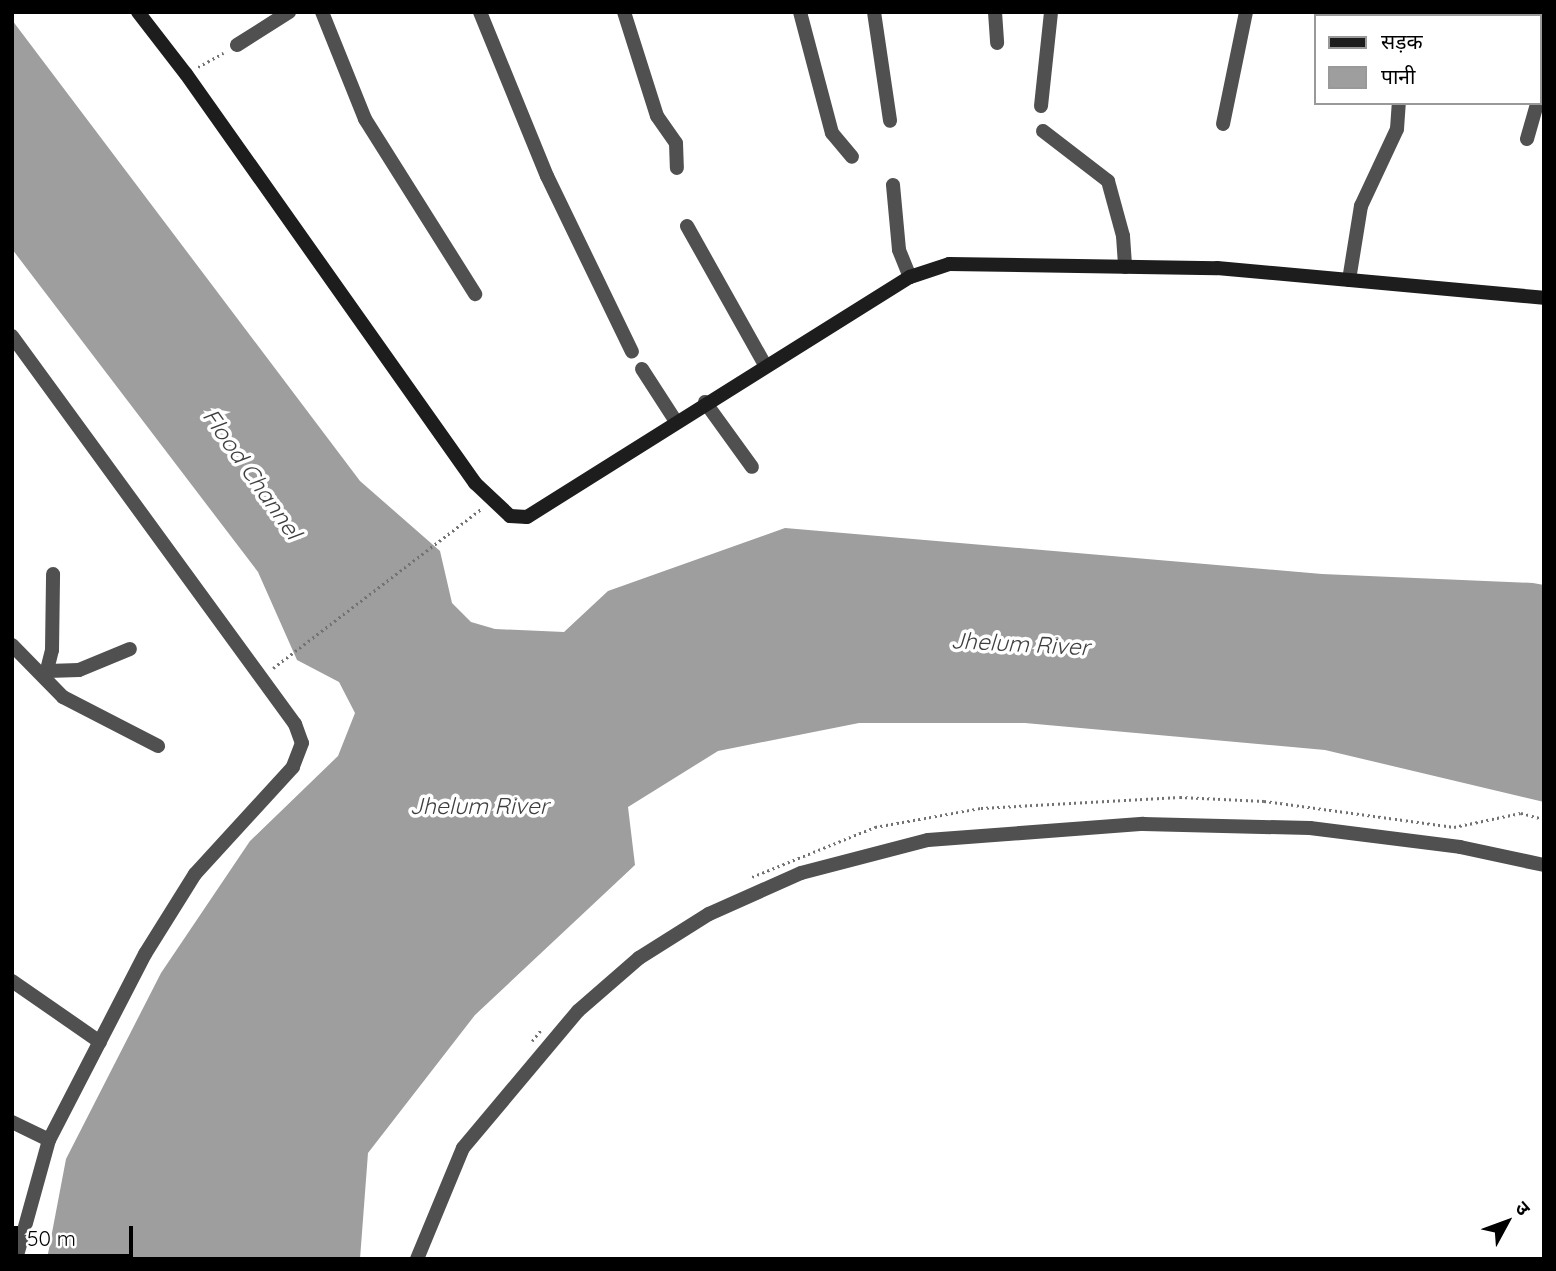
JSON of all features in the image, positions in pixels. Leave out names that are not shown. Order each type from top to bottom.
[{"type":"main road","points":[[138,12],[186,74],[475,483],[510,516],[527,517],[705,402],[910,277],[949,264],[1217,268],[1544,298]]},
{"type":"street","points":[[322,12],[365,119],[475,294]]},
{"type":"street","points":[[480,12],[547,176],[632,352]]},
{"type":"street","points":[[624,12],[657,116],[676,143],[677,168]]},
{"type":"street","points":[[800,12],[832,133],[852,157]]},
{"type":"street","points":[[874,12],[890,121]]},
{"type":"street","points":[[995,12],[997,43]]},
{"type":"street","points":[[1041,106],[1051,12]]},
{"type":"street","points":[[1223,124],[1246,12]]},
{"type":"street","points":[[237,45],[281,14]]},
{"type":"street","points":[[1349,280],[1361,206],[1396,129],[1399,105]]},
{"type":"street","points":[[1527,139],[1536,105]]},
{"type":"street","points":[[1043,131],[1108,181],[1123,236],[1125,267]]},
{"type":"street","points":[[894,185],[899,250],[910,277]]},
{"type":"street","points":[[687,226],[765,365]]},
{"type":"street","points":[[12,336],[295,724],[302,743],[293,768],[195,874],[145,954],[49,1140],[16,1259]]},
{"type":"street","points":[[642,369],[675,421]]},
{"type":"street","points":[[705,402],[752,467]]},
{"type":"street","points":[[46,674],[53,574]]},
{"type":"street","points":[[12,645],[46,674],[64,697],[158,746]]},
{"type":"street","points":[[46,674],[79,670],[130,649]]},
{"type":"street","points":[[416,1259],[463,1148],[578,1011],[639,958],[709,914],[802,873],[928,840],[1143,824],[1310,828],[1460,847],[1544,865]]},
{"type":"street","points":[[12,981],[100,1042]]},
{"type":"street","points":[[12,1122],[49,1140]]},
{"type":"path","points":[[186,74],[237,45]]},
{"type":"path","points":[[281,659],[469,518]]},
{"type":"path","points":[[744,881],[875,827],[981,808],[1180,797],[1264,801],[1454,827],[1521,813],[1544,819]]},
{"type":"path","points":[[528,1045],[545,1026]]},
{"type":"water","points":[[12,20],[360,481],[440,551],[452,603],[471,622],[495,629],[564,632],[608,591],[785,528],[1322,574],[1533,583],[1544,585],[1544,802],[1325,750],[1025,723],[859,723],[718,751],[628,807],[635,865],[475,1015],[368,1153],[360,1259],[47,1259],[66,1159],[161,973],[250,841],[338,756],[355,713],[339,682],[297,660],[258,572],[12,249]]},
{"type":"water label","name":"Flood Channel","points":[[252,474]]},
{"type":"water label","name":"Jhelum River","points":[[1020,644]]},
{"type":"water label","name":"Jhelum River","points":[[479,806]]}]
